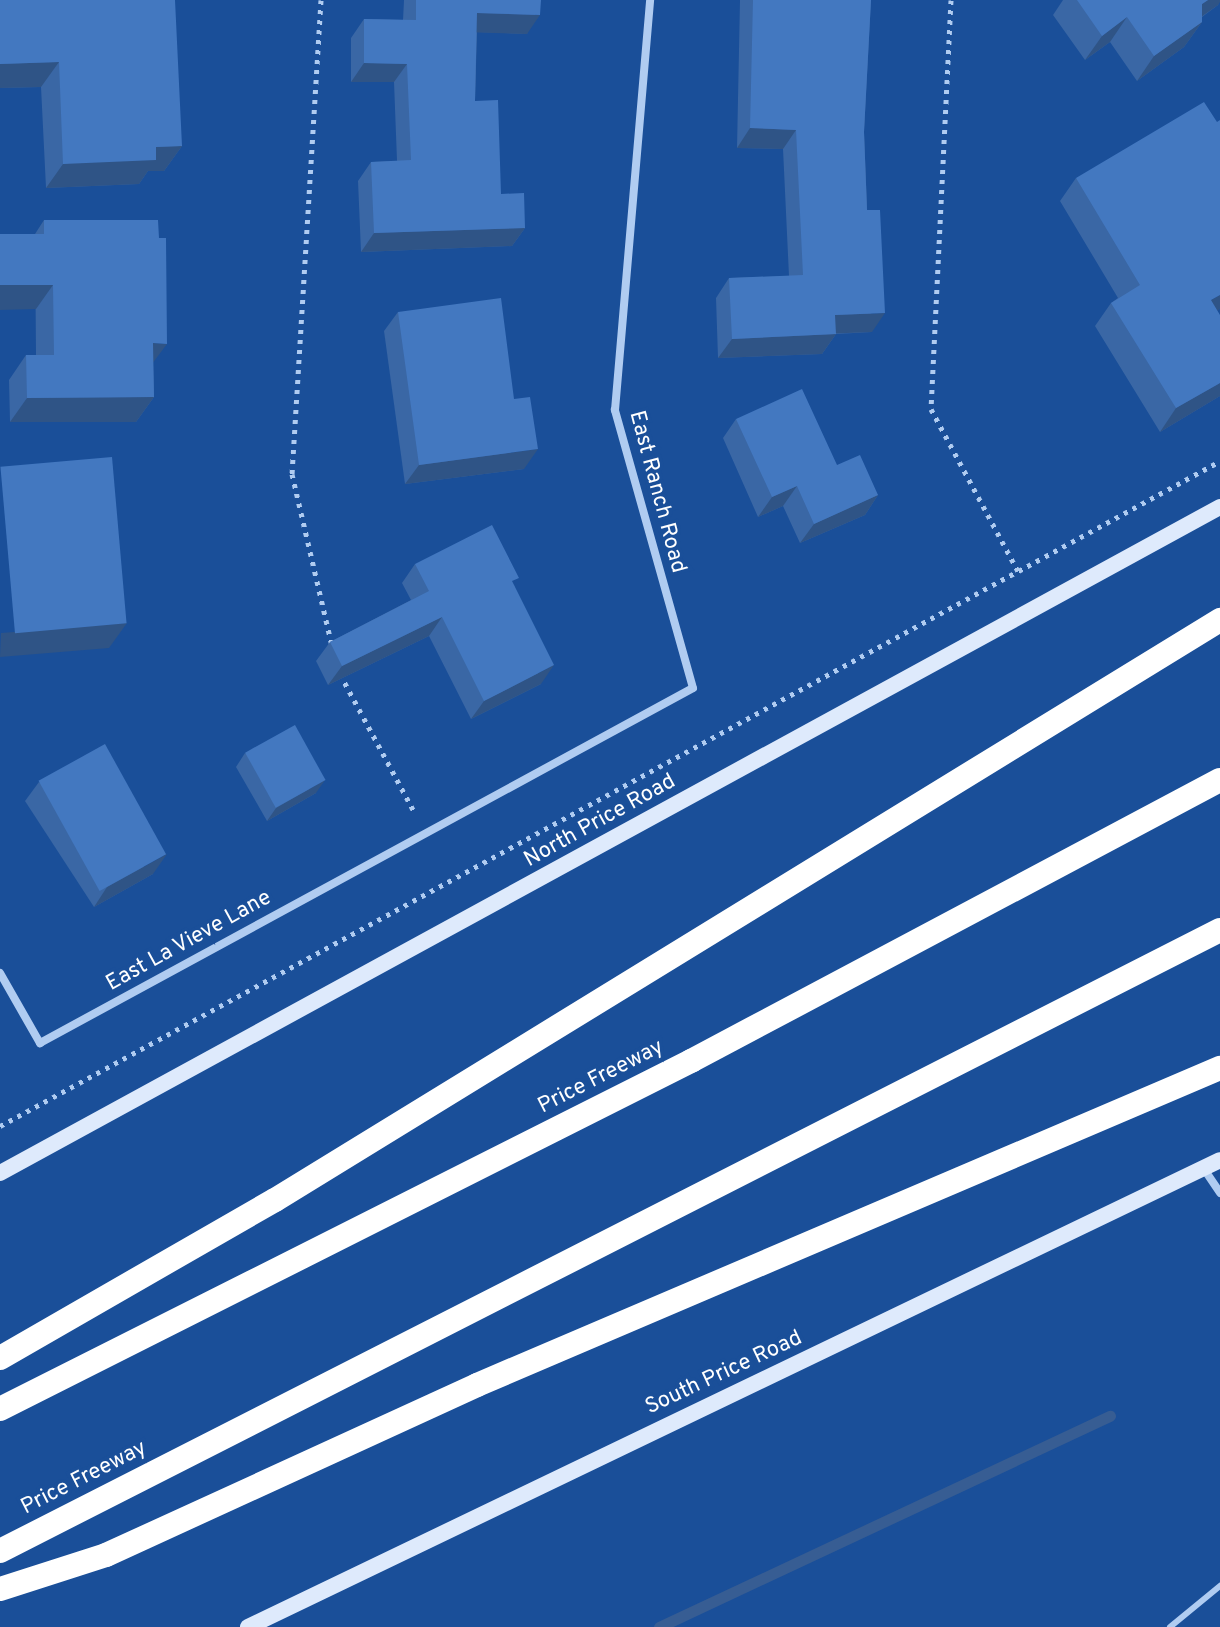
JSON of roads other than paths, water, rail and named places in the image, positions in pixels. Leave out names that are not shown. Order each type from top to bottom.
[{"type":"highway","points":[[0,1358],[275,1200],[1220,620]]},
{"type":"highway","name":"Price Freeway","points":[[0,1409],[691,1061],[1220,780]]},
{"type":"highway","name":"Price Freeway","points":[[0,1551],[1220,930]]},
{"type":"highway","points":[[0,1589],[106,1555],[463,1391],[1220,1068]]},
{"type":"main road","name":"North Price Road","points":[[0,1173],[1220,507]]},
{"type":"main road","name":"South Price Road","points":[[248,1627],[1220,1160]]},
{"type":"street","name":"East Ranch Road","points":[[426,831],[693,688],[615,410],[650,0]]},
{"type":"street","name":"East La Vieve Lane","points":[[0,973],[40,1043],[426,831]]},
{"type":"street","points":[[1203,1168],[1220,1193]]},
{"type":"lane","points":[[1170,1627],[1220,1586]]},
{"type":"waterway","points":[[659,1627],[1110,1416]]}]
